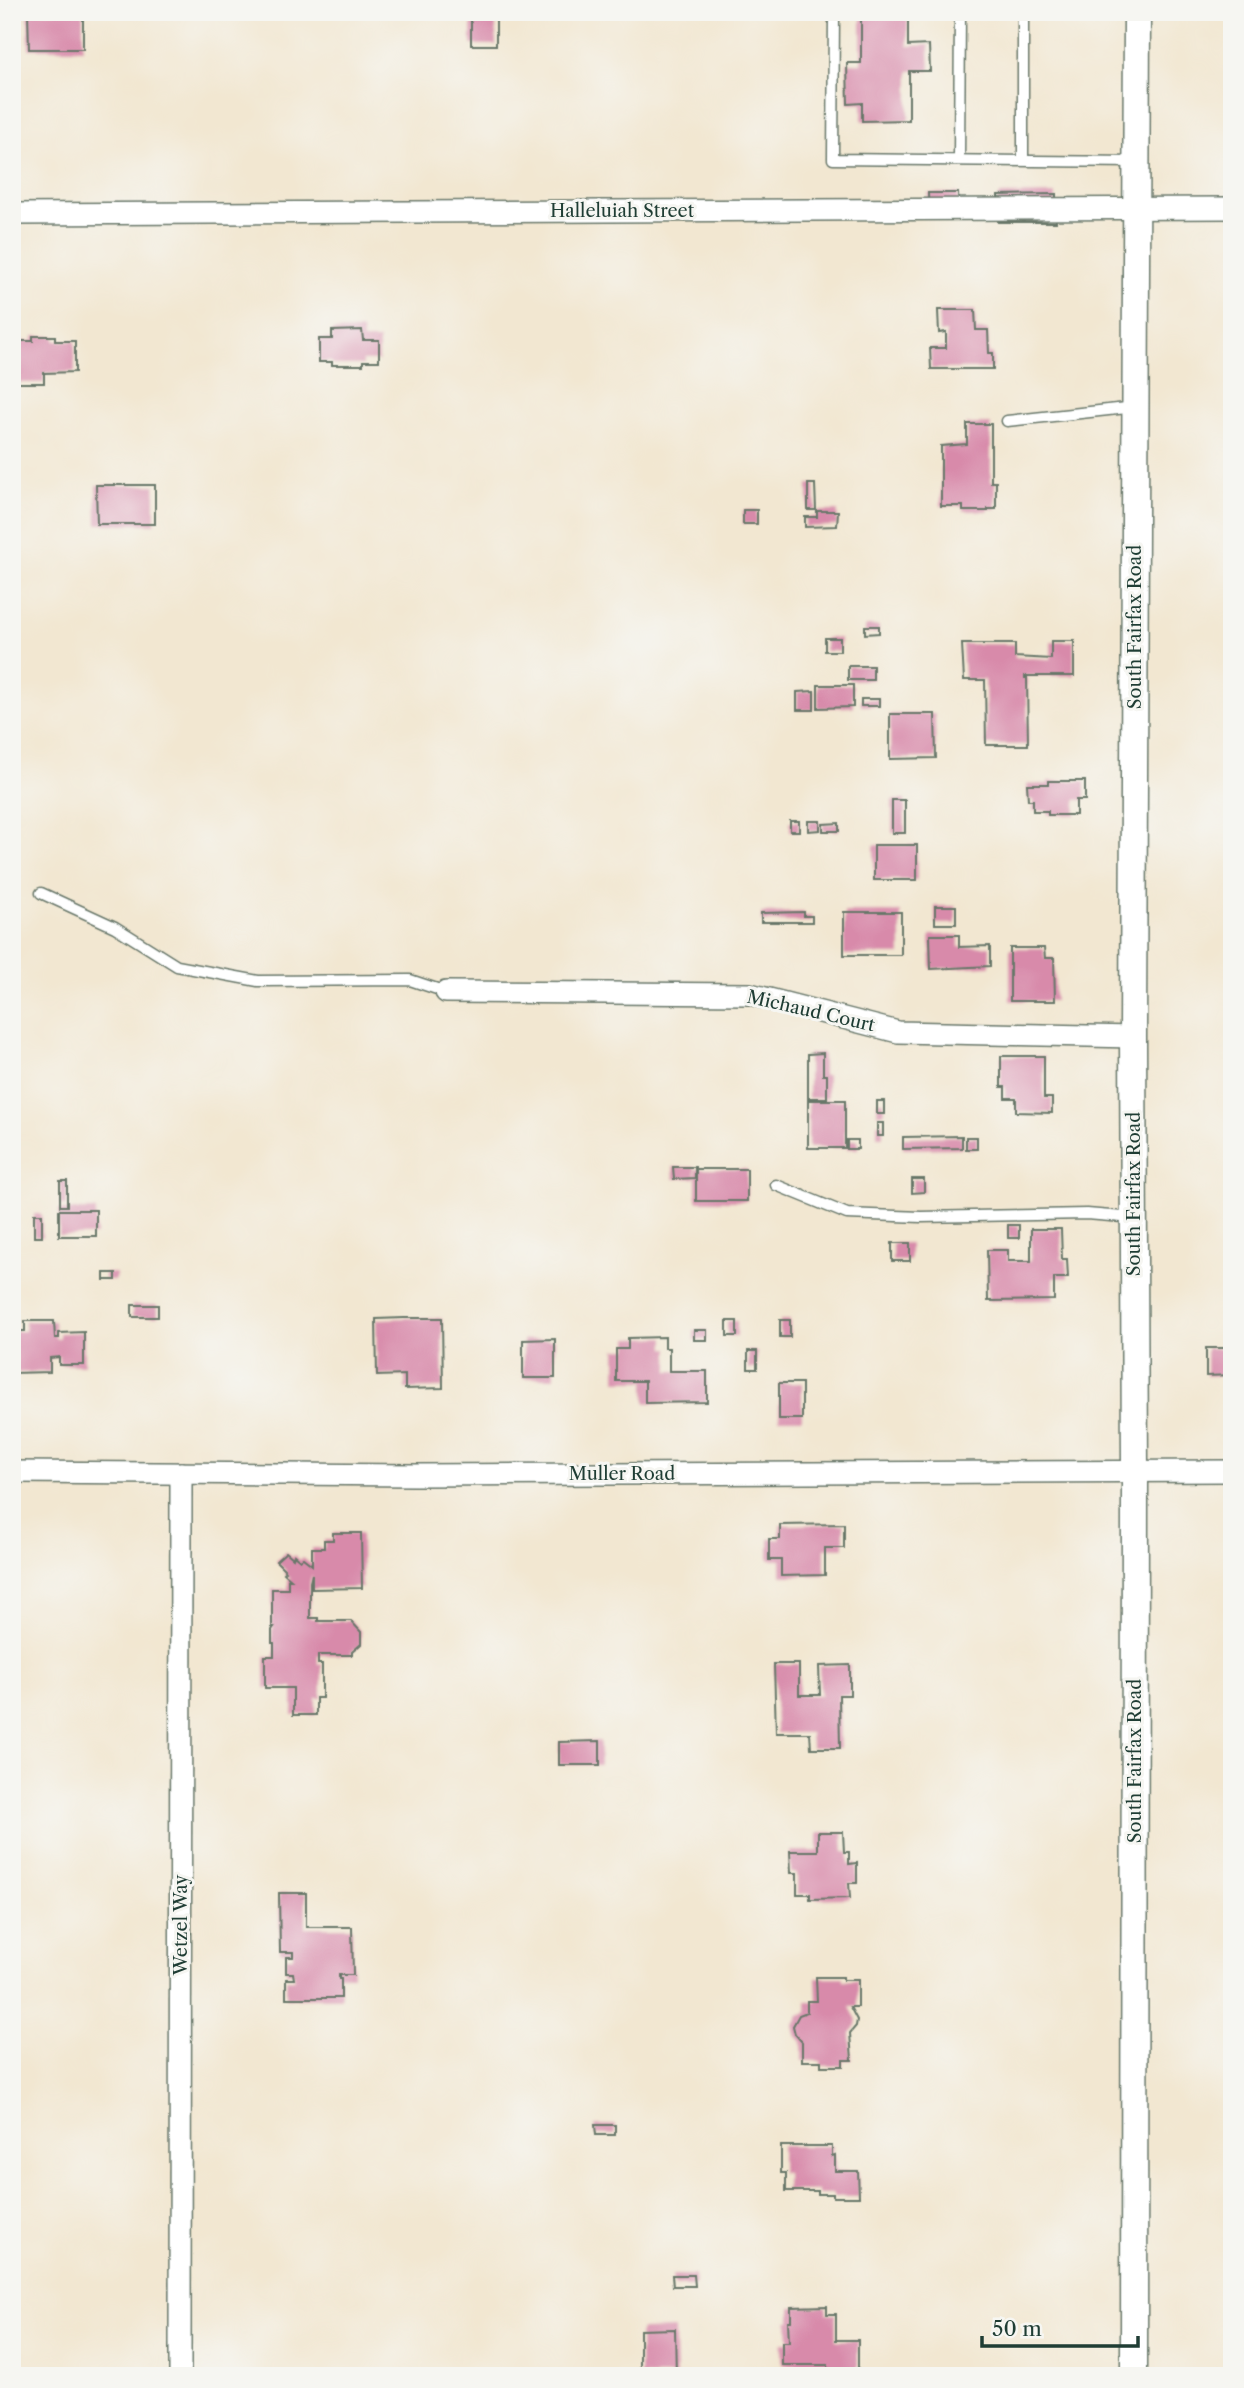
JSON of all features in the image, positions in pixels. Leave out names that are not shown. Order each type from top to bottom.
[{"type":"street","name":"South Fairfax Road","points":[[1134,2376],[1133,1037],[1136,12]]},
{"type":"street","name":"Halleluiah Street","points":[[12,214],[1232,208]]},
{"type":"street","name":"Michaud Court","points":[[446,992],[750,994],[898,1032],[1133,1037]]},
{"type":"street","name":"Muller Road","points":[[12,1472],[416,1475],[1232,1471]]},
{"type":"street","name":"Wetzel Way","points":[[180,2376],[181,1473]]},
{"type":"lane","points":[[834,12],[833,159],[1136,162]]},
{"type":"lane","points":[[959,159],[960,12]]},
{"type":"lane","points":[[1023,12],[1023,159]]},
{"type":"lane","points":[[1007,421],[1136,407]]},
{"type":"lane","points":[[41,893],[116,927],[177,967],[258,981],[410,980],[446,992]]},
{"type":"lane","points":[[776,1185],[846,1214],[921,1217],[1087,1214],[1134,1218]]},
{"type":"building","points":[[28,12],[83,12],[83,49],[29,49]]},
{"type":"building","points":[[369,12],[400,12],[400,15],[369,15]]},
{"type":"building","points":[[471,12],[496,12],[496,45],[471,45]]},
{"type":"building","points":[[861,12],[908,12],[908,46],[929,45],[930,71],[909,71],[909,120],[862,121],[862,103],[848,104],[847,63],[861,63]]},
{"type":"building","points":[[928,193],[958,193],[959,216],[929,217]]},
{"type":"building","points":[[1056,194],[1056,222],[998,222],[998,195]]},
{"type":"building","points":[[938,310],[975,310],[976,330],[988,330],[993,369],[931,369],[930,348],[946,348],[946,332],[939,333]]},
{"type":"building","points":[[362,330],[363,340],[379,340],[379,361],[363,361],[363,365],[332,365],[332,362],[319,362],[319,339],[332,339],[332,331]]},
{"type":"building","points":[[33,336],[55,336],[55,341],[75,341],[75,372],[44,373],[44,383],[12,383],[12,341],[33,341]]},
{"type":"building","points":[[967,424],[991,424],[991,482],[996,482],[996,509],[963,511],[963,506],[941,506],[941,446],[967,444]]},
{"type":"building","points":[[808,484],[815,484],[816,510],[808,510]]},
{"type":"building","points":[[96,485],[155,485],[155,524],[97,524]]},
{"type":"building","points":[[743,510],[757,510],[757,524],[743,524]]},
{"type":"building","points":[[817,511],[838,511],[837,526],[805,527],[805,517],[817,517]]},
{"type":"building","points":[[865,626],[879,626],[879,633],[865,634]]},
{"type":"building","points":[[825,638],[840,638],[840,651],[825,651]]},
{"type":"building","points":[[1051,641],[1074,641],[1074,676],[1025,676],[1028,745],[986,745],[985,680],[964,680],[962,644],[1015,644],[1015,657],[1051,659]]},
{"type":"building","points":[[848,666],[873,666],[873,680],[848,680]]},
{"type":"building","points":[[818,685],[853,685],[853,707],[818,708]]},
{"type":"building","points":[[814,691],[814,710],[797,710],[797,692]]},
{"type":"building","points":[[861,699],[879,699],[879,706],[861,706]]},
{"type":"building","points":[[890,714],[935,714],[936,758],[890,759]]},
{"type":"building","points":[[1048,781],[1085,781],[1085,800],[1076,800],[1076,815],[1048,815],[1048,811],[1033,811],[1033,800],[1028,800],[1027,784],[1048,784]]},
{"type":"building","points":[[892,800],[905,800],[905,833],[892,833]]},
{"type":"building","points":[[790,821],[799,821],[799,831],[790,831]]},
{"type":"building","points":[[808,821],[820,821],[820,830],[808,831]]},
{"type":"building","points":[[839,823],[839,831],[823,831],[823,824]]},
{"type":"building","points":[[874,845],[917,845],[917,880],[874,880]]},
{"type":"building","points":[[935,906],[956,906],[956,924],[935,924]]},
{"type":"building","points":[[804,912],[804,916],[812,916],[812,922],[761,922],[761,913]]},
{"type":"building","points":[[844,912],[901,912],[901,955],[844,955]]},
{"type":"building","points":[[930,935],[959,935],[959,947],[990,946],[990,966],[931,969]]},
{"type":"building","points":[[1010,948],[1044,948],[1045,958],[1054,958],[1055,1001],[1010,1001]]},
{"type":"building","points":[[823,1053],[827,1098],[808,1098],[808,1054]]},
{"type":"building","points":[[1001,1056],[1044,1056],[1044,1098],[1052,1098],[1052,1113],[1016,1112],[1016,1098],[1005,1098],[1005,1087],[1001,1087]]},
{"type":"building","points":[[808,1100],[845,1100],[845,1148],[808,1148]]},
{"type":"building","points":[[877,1101],[884,1101],[884,1114],[877,1114]]},
{"type":"building","points":[[877,1123],[883,1123],[883,1136],[877,1136]]},
{"type":"building","points":[[962,1136],[962,1148],[903,1149],[903,1137]]},
{"type":"building","points":[[966,1137],[977,1137],[977,1149],[966,1149]]},
{"type":"building","points":[[847,1140],[858,1140],[858,1149],[847,1149]]},
{"type":"building","points":[[673,1167],[695,1167],[695,1178],[674,1179]]},
{"type":"building","points":[[696,1169],[747,1169],[747,1201],[696,1201]]},
{"type":"building","points":[[912,1179],[924,1179],[924,1192],[912,1193]]},
{"type":"building","points":[[60,1181],[67,1181],[67,1206],[60,1206]]},
{"type":"building","points":[[59,1210],[96,1210],[96,1236],[59,1236]]},
{"type":"building","points":[[34,1214],[42,1214],[42,1237],[34,1237]]},
{"type":"building","points":[[1008,1225],[1019,1225],[1019,1238],[1008,1238]]},
{"type":"building","points":[[1031,1229],[1061,1229],[1062,1259],[1067,1259],[1068,1278],[1054,1278],[1054,1300],[988,1301],[987,1250],[1008,1250],[1008,1261],[1031,1261]]},
{"type":"building","points":[[892,1243],[910,1243],[910,1261],[892,1261]]},
{"type":"building","points":[[104,1273],[116,1273],[116,1280],[104,1280]]},
{"type":"building","points":[[132,1305],[158,1305],[158,1317],[132,1317]]},
{"type":"building","points":[[442,1318],[443,1388],[405,1389],[405,1375],[377,1376],[376,1319]]},
{"type":"building","points":[[780,1320],[790,1320],[790,1337],[780,1337]]},
{"type":"building","points":[[25,1321],[54,1321],[55,1338],[59,1338],[59,1333],[84,1332],[84,1365],[59,1365],[59,1357],[50,1358],[50,1372],[12,1373],[12,1331],[25,1331]]},
{"type":"building","points":[[727,1321],[737,1321],[737,1336],[727,1336]]},
{"type":"building","points":[[694,1330],[707,1330],[707,1340],[694,1340]]},
{"type":"building","points":[[665,1337],[665,1348],[669,1348],[669,1371],[707,1371],[707,1402],[645,1403],[645,1381],[616,1381],[616,1349],[628,1349],[628,1338]]},
{"type":"building","points":[[555,1339],[555,1378],[523,1378],[523,1340]]},
{"type":"building","points":[[1206,1348],[1232,1348],[1232,1375],[1206,1376]]},
{"type":"building","points":[[748,1351],[757,1351],[757,1369],[748,1369]]},
{"type":"building","points":[[779,1383],[802,1383],[802,1419],[779,1419]]},
{"type":"building","points":[[844,1524],[844,1548],[825,1548],[825,1575],[781,1576],[781,1560],[769,1560],[769,1539],[780,1539],[780,1525]]},
{"type":"building","points":[[333,1533],[361,1533],[362,1588],[312,1589],[312,1574],[310,1618],[318,1618],[318,1621],[351,1621],[361,1632],[361,1644],[352,1655],[318,1655],[318,1664],[322,1664],[322,1698],[316,1698],[316,1715],[293,1715],[293,1688],[265,1688],[265,1656],[274,1656],[272,1589],[288,1589],[288,1579],[291,1579],[276,1561],[286,1552],[293,1558],[294,1555],[300,1560],[303,1558],[312,1565],[312,1548],[324,1548],[324,1540],[333,1540]]},
{"type":"building","points":[[774,1664],[799,1664],[799,1695],[820,1695],[819,1666],[850,1665],[850,1695],[839,1695],[840,1748],[811,1748],[810,1733],[776,1733]]},
{"type":"building","points":[[600,1741],[600,1765],[559,1765],[559,1742]]},
{"type":"building","points":[[818,1832],[843,1832],[844,1852],[849,1852],[849,1864],[857,1863],[857,1883],[849,1883],[850,1898],[810,1899],[810,1894],[797,1894],[797,1873],[791,1873],[790,1851],[818,1851]]},
{"type":"building","points":[[279,1893],[306,1893],[306,1927],[352,1927],[353,1975],[339,1975],[341,1998],[286,1998],[286,1979],[294,1979],[293,1973],[286,1973],[286,1957],[293,1957],[293,1952],[280,1952]]},
{"type":"building","points":[[816,1977],[858,1980],[858,2007],[850,2007],[857,2020],[850,2033],[852,2060],[843,2060],[843,2066],[821,2066],[821,2061],[802,2061],[802,2042],[795,2034],[793,2026],[799,2015],[807,2012],[807,2001],[817,2001]]},
{"type":"building","points":[[595,2125],[615,2125],[615,2135],[596,2135]]},
{"type":"building","points":[[781,2146],[832,2146],[835,2171],[858,2171],[859,2197],[833,2197],[833,2194],[818,2194],[818,2191],[786,2191],[786,2173],[781,2173]]},
{"type":"building","points":[[672,2275],[694,2275],[695,2286],[673,2286]]},
{"type":"building","points":[[827,2306],[827,2314],[836,2314],[836,2340],[858,2340],[858,2372],[828,2372],[828,2365],[782,2365],[782,2342],[789,2342],[788,2321],[791,2321],[791,2307]]},
{"type":"building","points":[[675,2329],[676,2376],[640,2376],[640,2330]]}]
